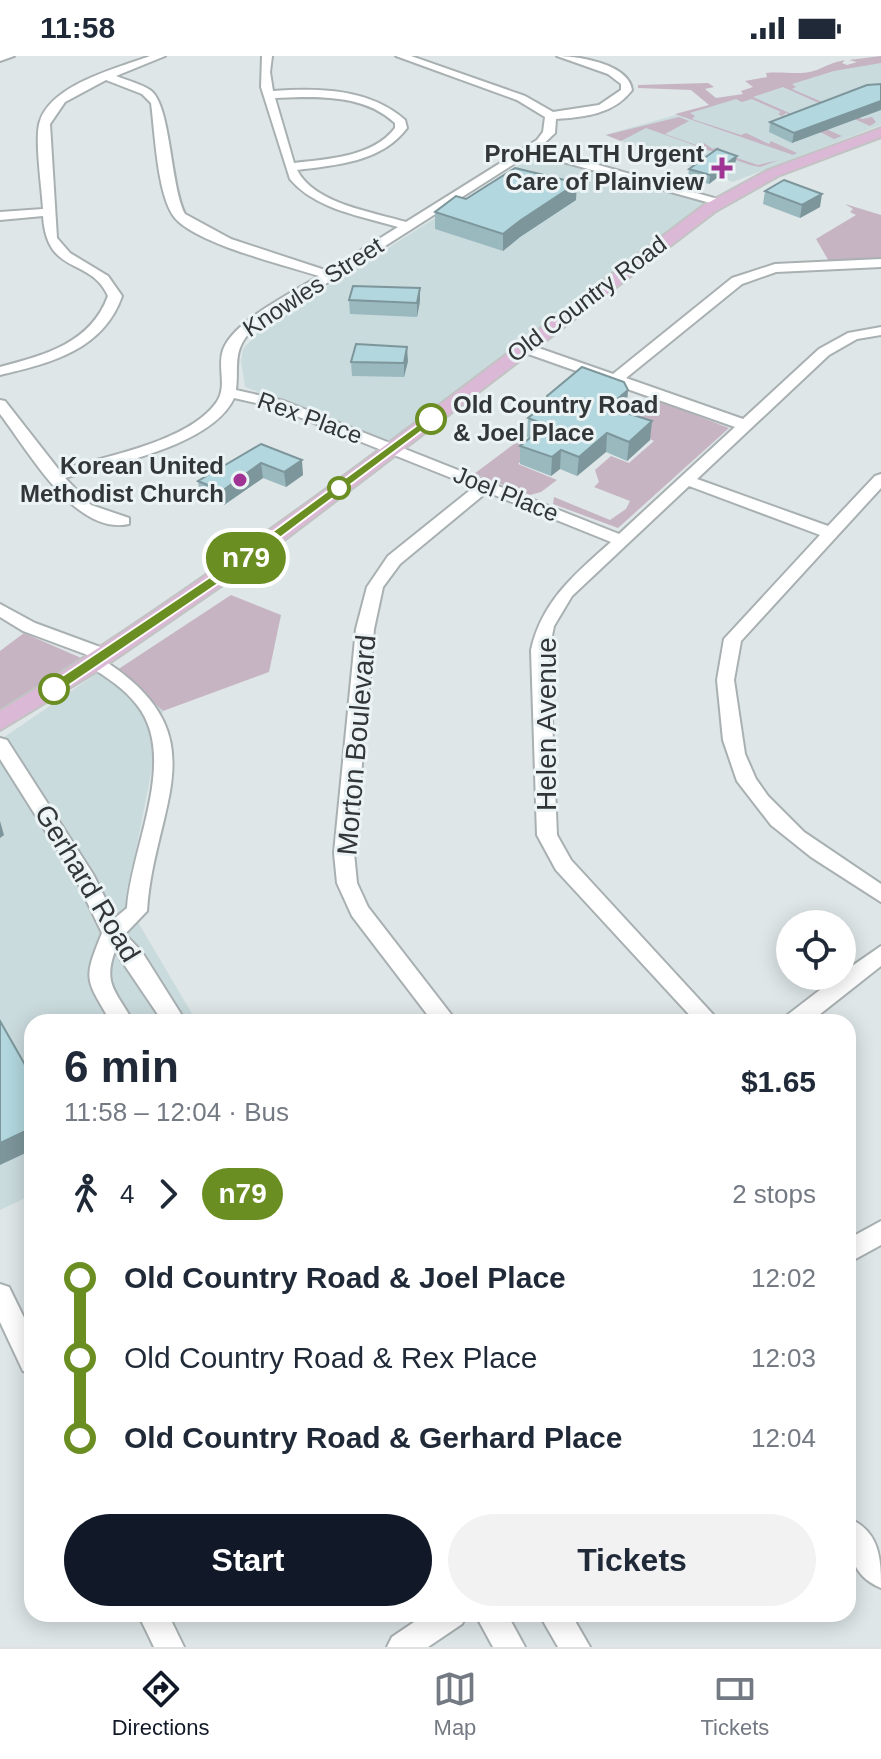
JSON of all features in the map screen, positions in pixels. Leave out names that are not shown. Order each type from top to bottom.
[{"type":"main road","name":"Old Country Road","points":[[0,722],[100,659],[231,569],[717,203],[773,173],[881,132]]},
{"type":"street","points":[[0,58],[9,56]]},
{"type":"street","points":[[0,371],[55,355],[83,341],[113,304],[115,296],[107,281],[70,262],[55,249],[49,212],[46,113],[66,95],[160,56]]},
{"type":"street","points":[[267,56],[263,72],[269,95],[291,167],[302,186],[320,197],[407,226]]},
{"type":"street","points":[[401,56],[521,98],[551,116],[603,107],[616,101],[627,90],[626,83],[612,72],[562,56]]},
{"type":"street","points":[[109,77],[146,92],[156,102],[174,202],[183,219],[204,231],[329,275]]},
{"type":"street","points":[[269,95],[309,92],[338,94],[387,111],[401,122],[401,128],[393,139],[356,156],[291,167]]},
{"type":"street","name":"Knowles Street","points":[[228,392],[227,358],[235,338],[261,317],[529,149],[549,133],[551,116]]},
{"type":"street","points":[[529,149],[717,203]]},
{"type":"street","points":[[0,216],[49,212]]},
{"type":"street","points":[[615,380],[737,281],[775,268],[881,263]]},
{"type":"street","name":"Helen Avenue","points":[[702,1014],[563,865],[547,835],[540,650],[545,626],[565,593],[824,352],[853,336],[881,331]]},
{"type":"street","points":[[522,347],[745,425]]},
{"type":"street","points":[[55,476],[183,434],[204,422],[223,405],[228,392]]},
{"type":"street","name":"Rex Place","points":[[228,392],[279,404],[391,449]]},
{"type":"street","points":[[2,412],[84,510],[123,521]]},
{"type":"street","name":"Joel Place","points":[[391,449],[621,540]]},
{"type":"street","points":[[881,479],[733,639],[724,663],[726,698],[737,758],[762,803],[791,830],[881,894]]},
{"type":"street","points":[[686,480],[831,533]]},
{"type":"street","name":"Morton Boulevard","points":[[440,1014],[359,911],[347,883],[344,853],[365,629],[375,587],[394,560],[485,486]]},
{"type":"street","points":[[0,609],[100,659],[147,705],[158,727],[165,753],[162,781],[139,877],[137,911],[112,933],[97,971],[104,992],[117,1014]]},
{"type":"street","name":"Gerhard Road","points":[[0,744],[86,879],[112,933],[134,958],[170,1014]]},
{"type":"street","points":[[804,1014],[881,954]]},
{"type":"street","points":[[856,1247],[881,1232]]},
{"type":"street","points":[[0,1295],[24,1345]]},
{"type":"street","points":[[856,1542],[881,1574]]},
{"type":"street","points":[[157,1622],[169,1647]]},
{"type":"street","points":[[402,1647],[440,1622]]},
{"type":"street","points":[[495,1622],[510,1647]]},
{"type":"street","points":[[559,1622],[575,1647]]},
{"type":"shaded area","points":[[881,56],[881,63],[834,71],[792,84],[796,87],[792,89],[862,119],[872,117],[876,122],[870,126],[783,87],[753,97],[842,136],[834,139],[818,131],[817,126],[786,113],[782,116],[778,114],[781,112],[752,99],[742,102],[736,99],[690,113],[695,116],[692,119],[741,135],[746,133],[769,144],[771,141],[797,153],[793,155],[675,114],[709,105],[691,90],[638,88],[638,85],[708,83],[714,87],[705,89],[716,98],[743,94],[741,91],[753,87],[745,81],[767,77],[766,73],[804,73],[845,60],[842,63],[847,65],[857,62],[849,60]]},
{"type":"shaded area","points":[[881,60],[881,125],[733,182],[605,135],[833,70]]},
{"type":"shaded area","points":[[679,117],[689,121],[665,134],[699,146],[704,143],[713,149],[719,147],[719,152],[758,165],[779,160],[760,167],[750,165],[646,128],[621,141],[606,135]]},
{"type":"shaded area","points":[[535,155],[709,203],[393,443],[245,387],[241,361],[243,349],[263,327]]},
{"type":"shaded area","points":[[845,204],[881,215],[881,261],[830,263],[816,239],[856,215]]},
{"type":"shaded area","points":[[651,398],[729,428],[618,528],[553,504],[554,497],[610,520],[626,509],[630,501],[594,487],[599,482],[595,470],[611,456],[629,463],[654,441],[634,432],[628,415]]},
{"type":"shaded area","points":[[518,441],[532,451],[518,464],[557,480],[541,492],[530,495],[474,474]]},
{"type":"shaded area","points":[[231,595],[281,615],[269,672],[163,711],[117,670]]},
{"type":"shaded area","points":[[24,633],[88,661],[0,717],[0,651]]},
{"type":"shaded area","points":[[108,666],[117,670],[163,711],[126,902],[192,1014],[24,1014],[24,1199],[0,1210],[0,740]]},
{"type":"building","points":[[881,84],[881,101],[794,133],[770,122],[867,85]]},
{"type":"building","points":[[717,149],[737,156],[710,175],[689,169]]},
{"type":"building","points":[[515,168],[577,183],[503,234],[435,212],[456,196],[466,199]]},
{"type":"building","points":[[784,180],[822,194],[802,205],[765,191]]},
{"type":"building","points":[[353,286],[420,288],[417,303],[349,300]]},
{"type":"building","points":[[356,344],[407,347],[404,363],[351,362]]},
{"type":"building","points":[[582,367],[624,382],[628,390],[616,400],[637,407],[630,414],[652,421],[629,442],[607,433],[579,457],[561,450],[552,457],[520,446],[546,425],[528,418],[549,401],[547,396]]},
{"type":"building","points":[[261,444],[302,460],[284,472],[261,463],[222,491],[198,481]]},
{"type":"building","points":[[0,1021],[24,1063],[24,1132],[0,1143]]},
{"type":"bus line","name":"n79","points":[[54,689],[224,574],[431,419]]},
{"type":"place","name":"ProHEALTH Urgent Care of Plainview","points":[[722,168]]},
{"type":"place","name":"Old Country Road & Joel Place","points":[[431,419]]},
{"type":"place","name":"Korean United Methodist Church","points":[[240,480]]}]
